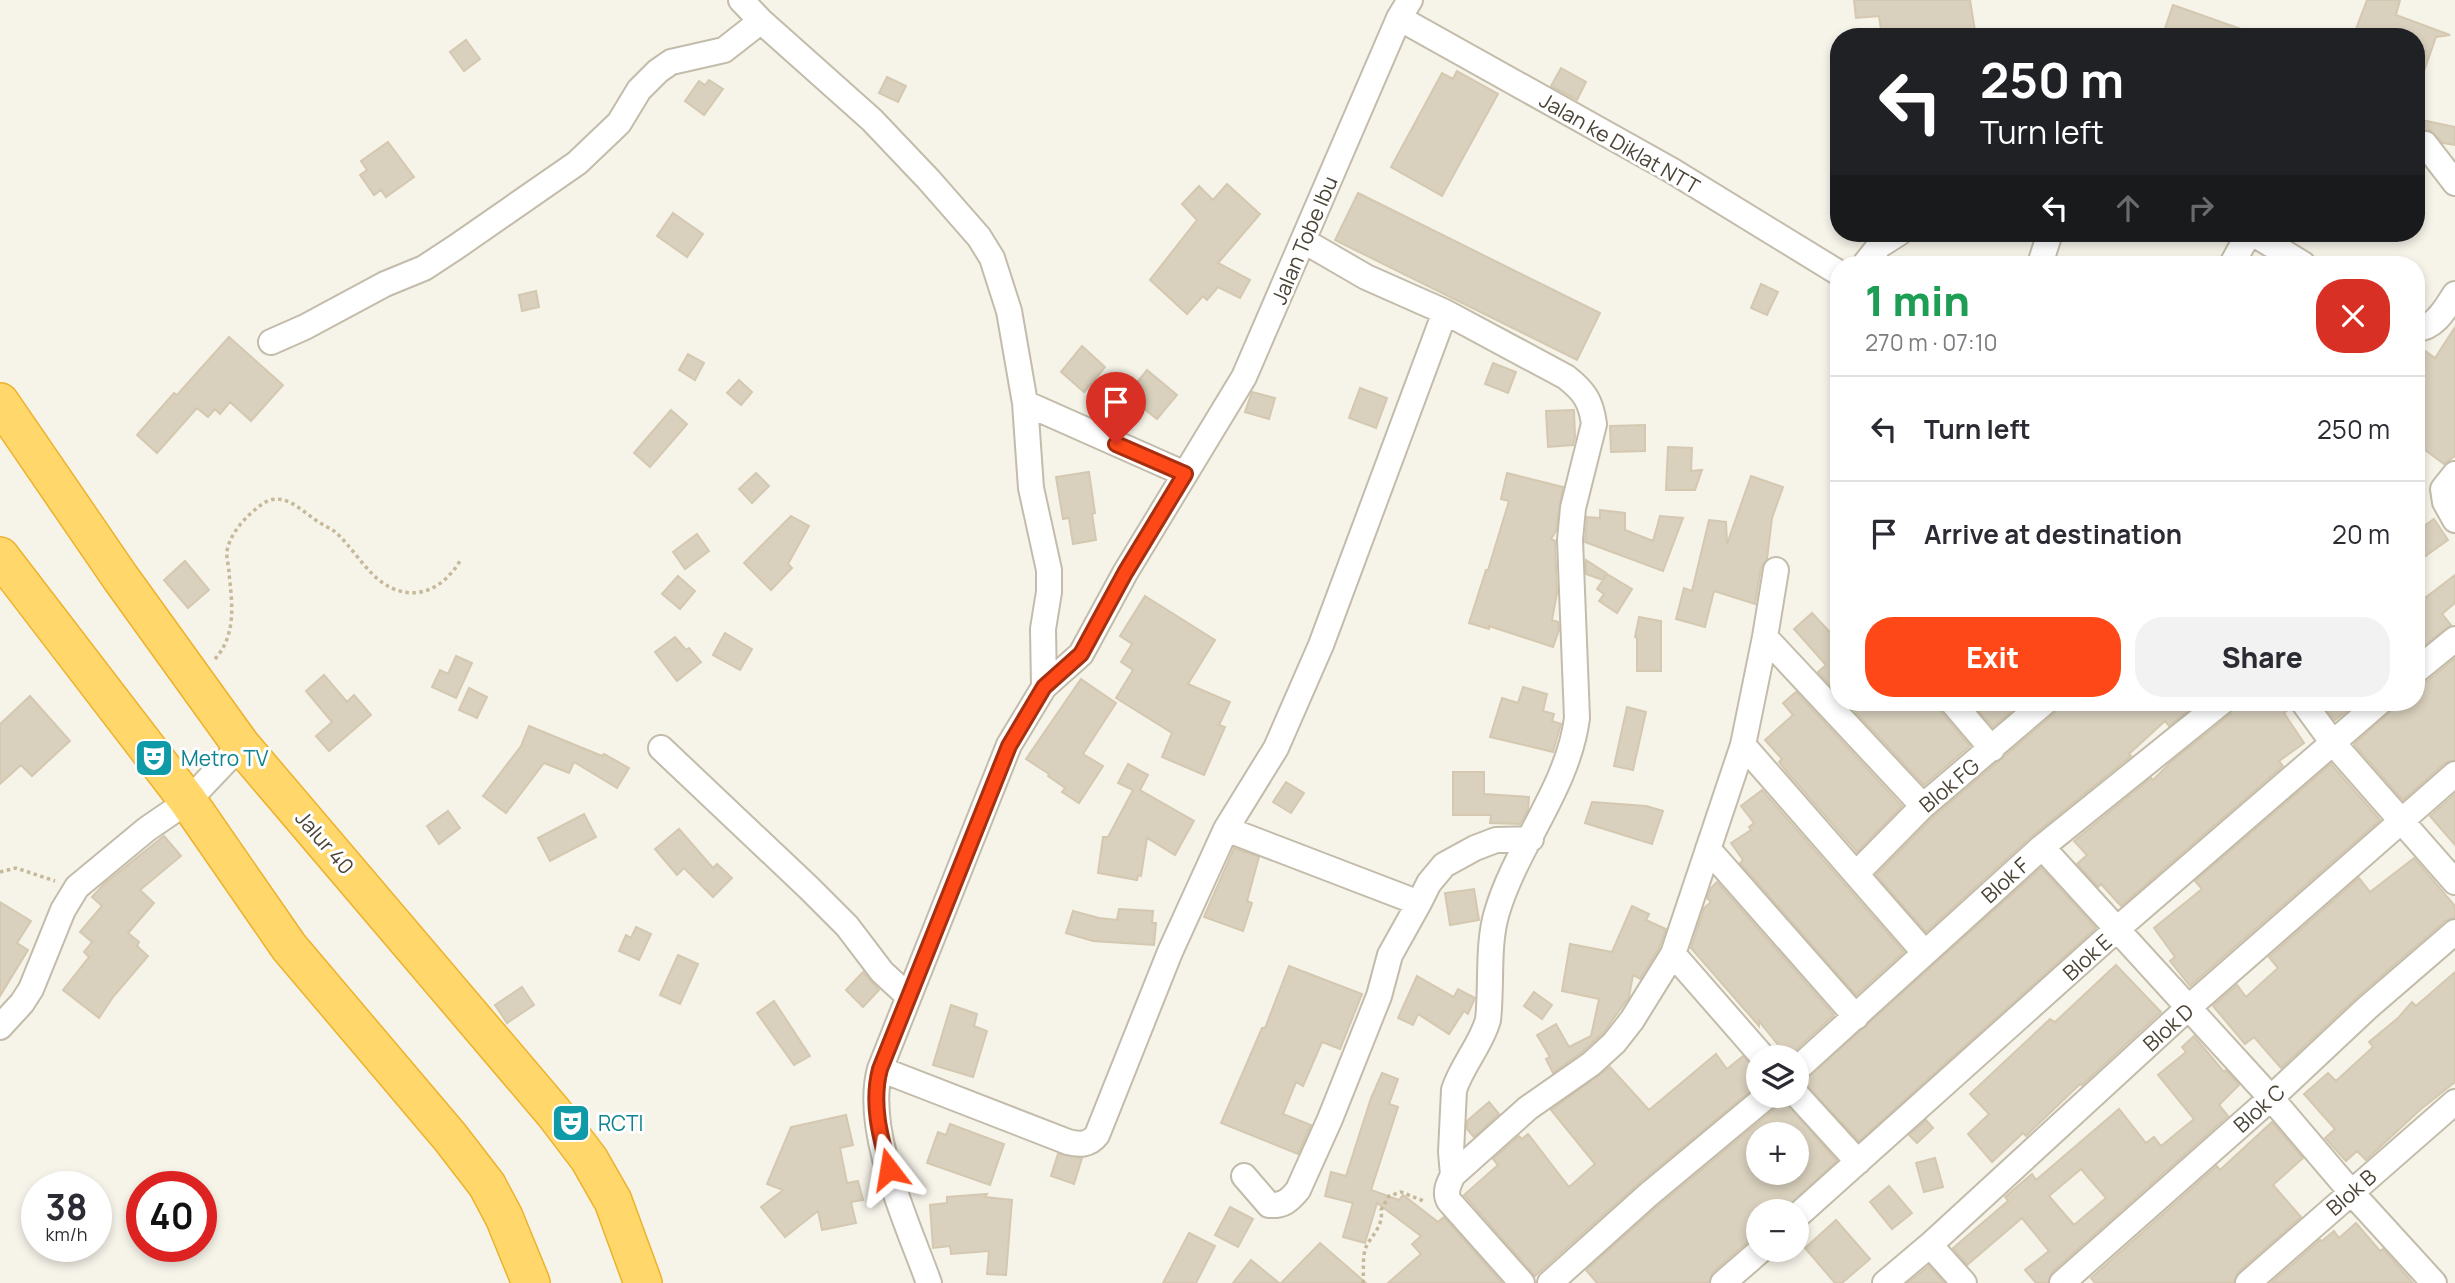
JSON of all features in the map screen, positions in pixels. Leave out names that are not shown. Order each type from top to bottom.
[{"type":"highway","name":"Jalur 40","points":[[0,402],[120,577],[241,745],[554,1113],[589,1159],[613,1201],[643,1283]]},
{"type":"highway","points":[[0,556],[188,801],[289,947],[450,1137],[487,1185],[504,1217],[531,1283]]},
{"type":"street","points":[[741,0],[872,120],[978,237],[992,258],[1003,289],[1026,403],[1031,488],[1049,570],[1044,629],[1044,687],[1009,746],[908,996],[875,1086],[880,1136],[889,1169],[929,1283]]},
{"type":"street","name":"Jalan Tobe Ibu","points":[[1044,687],[1081,654],[1125,573],[1244,377],[1404,9]]},
{"type":"street","name":"Jalan ke Diklat NTT","points":[[1404,9],[1830,267]]},
{"type":"street","points":[[271,342],[385,284],[424,268],[577,163],[619,123],[639,90],[658,71],[671,62],[724,50],[761,21]]},
{"type":"street","points":[[2425,144],[2455,153]]},
{"type":"street","points":[[2425,148],[2455,183]]},
{"type":"street","points":[[1304,241],[1366,277],[1446,312],[1566,377],[1584,391],[1592,412],[1594,424],[1573,508],[1570,540],[1577,718],[1575,737],[1496,913],[1490,1003],[1485,1031],[1454,1090],[1450,1186],[1522,1283]]},
{"type":"street","points":[[1871,256],[1885,242]]},
{"type":"street","points":[[2265,242],[2289,256]]},
{"type":"street","points":[[2425,327],[2442,314],[2455,294]]},
{"type":"street","points":[[880,1069],[1068,1142],[1092,1142],[1170,952],[1226,829],[1276,748],[1321,645],[1446,312]]},
{"type":"street","points":[[1026,403],[1185,474]]},
{"type":"street","points":[[2455,474],[2443,489],[2445,502],[2455,520]]},
{"type":"street","points":[[1450,1186],[1528,1108],[1591,1064],[1614,1043],[1632,1020],[1673,954],[1742,745],[1776,570]]},
{"type":"street","points":[[1765,637],[1830,707]]},
{"type":"street","points":[[2425,663],[2455,639]]},
{"type":"street","points":[[1834,711],[1923,806]]},
{"type":"street","points":[[1960,711],[1992,749]]},
{"type":"street","name":"Blok FG","points":[[1857,873],[1923,806],[2035,711]]},
{"type":"street","name":"Blok F","points":[[1809,1058],[1924,951],[2042,847],[2211,711]]},
{"type":"street","points":[[2310,711],[2333,743],[2455,882]]},
{"type":"street","name":"Blok E","points":[[1809,1205],[2116,930],[2370,711]]},
{"type":"street","points":[[0,1027],[31,989],[63,910],[77,887],[147,829],[188,801],[241,745]]},
{"type":"street","points":[[1742,745],[1924,951]]},
{"type":"street","points":[[661,748],[847,926],[883,972],[908,996]]},
{"type":"street","name":"Blok D","points":[[1885,1283],[1930,1245],[2188,1008],[2455,774]]},
{"type":"street","points":[[1226,829],[1419,903]]},
{"type":"street","points":[[1244,1176],[1269,1205],[1279,1206],[1290,1200],[1298,1190],[1330,1119],[1379,996],[1390,956],[1429,883],[1444,865],[1475,848],[1496,840],[1531,839]]},
{"type":"street","points":[[2042,847],[2271,1098],[2351,1192],[2434,1283]]},
{"type":"street","points":[[1708,849],[1856,1017]]},
{"type":"street","name":"Blok C","points":[[2062,1283],[2455,932]]},
{"type":"street","points":[[1673,954],[1753,1045]]},
{"type":"street","name":"Blok B","points":[[2248,1283],[2455,1102]]},
{"type":"street","points":[[1550,1283],[1648,1195],[1753,1108]]},
{"type":"street","points":[[1809,1108],[1858,1162]]},
{"type":"street","points":[[1930,1245],[1965,1283]]},
{"type":"street","points":[[1723,1283],[1747,1262]]},
{"type":"path","points":[[195,681],[224,649],[230,633],[232,610],[227,551],[233,536],[243,521],[268,499],[277,498],[291,502],[333,530],[383,584],[401,592],[424,592],[438,585],[452,575],[461,559]]},
{"type":"path","points":[[0,872],[16,868],[77,887]]},
{"type":"path","points":[[1363,1283],[1364,1252],[1377,1230],[1381,1210],[1389,1196],[1401,1192],[1428,1202],[1450,1186]]},
{"type":"building","points":[[1854,0],[1970,0],[1975,28],[1881,28],[1879,16],[1856,18]]},
{"type":"building","points":[[2367,0],[2400,0],[2396,15],[2450,35],[2436,37],[2425,68],[2425,28],[2356,28]]},
{"type":"building","points":[[2173,5],[2238,28],[2165,28]]},
{"type":"building","points":[[466,40],[480,59],[464,71],[450,52]]},
{"type":"building","points":[[1561,68],[1586,82],[1577,100],[1551,86]]},
{"type":"building","points":[[1457,71],[1498,94],[1442,196],[1391,167],[1442,73],[1453,79]]},
{"type":"building","points":[[887,77],[906,86],[898,102],[879,93]]},
{"type":"building","points":[[709,80],[723,89],[704,115],[685,101],[699,81],[705,85]]},
{"type":"building","points":[[2425,121],[2455,127],[2455,145],[2443,143],[2430,130],[2425,131]]},
{"type":"building","points":[[388,142],[414,177],[386,197],[381,190],[374,195],[360,175],[367,170],[361,161]]},
{"type":"building","points":[[1227,184],[1260,214],[1218,263],[1250,280],[1240,298],[1218,287],[1207,300],[1203,296],[1187,314],[1150,280],[1197,220],[1182,204],[1199,186],[1213,200]]},
{"type":"building","points":[[1358,193],[1600,313],[1577,360],[1335,240]]},
{"type":"building","points":[[673,213],[703,234],[687,257],[657,236]]},
{"type":"building","points":[[1761,284],[1778,292],[1767,315],[1751,308]]},
{"type":"building","points":[[536,291],[539,307],[522,311],[519,295]]},
{"type":"building","points":[[2455,327],[2455,456],[2444,464],[2425,450],[2425,351],[2435,358]]},
{"type":"building","points":[[229,337],[283,385],[251,421],[230,402],[220,414],[215,409],[208,417],[197,408],[157,453],[137,435]]},
{"type":"building","points":[[1082,346],[1105,367],[1084,392],[1061,372]]},
{"type":"building","points":[[688,354],[704,363],[695,380],[679,370]]},
{"type":"building","points":[[1493,363],[1516,372],[1508,393],[1485,384]]},
{"type":"building","points":[[1147,370],[1177,395],[1157,419],[1127,395]]},
{"type":"building","points":[[739,380],[752,392],[741,405],[727,393]]},
{"type":"building","points":[[1360,388],[1387,398],[1376,428],[1349,418]]},
{"type":"building","points":[[1252,392],[1275,398],[1269,419],[1245,412]]},
{"type":"building","points":[[671,410],[687,424],[650,467],[634,453]]},
{"type":"building","points":[[1574,410],[1573,445],[1548,447],[1546,411]]},
{"type":"building","points":[[1645,425],[1645,451],[1611,452],[1610,426]]},
{"type":"building","points":[[1668,447],[1692,448],[1691,471],[1702,470],[1695,490],[1666,490]]},
{"type":"building","points":[[1089,472],[1096,540],[1073,544],[1069,518],[1063,519],[1056,477]]},
{"type":"building","points":[[756,473],[769,486],[752,503],[739,489]]},
{"type":"building","points":[[1507,473],[1563,487],[1556,531],[1551,539],[1555,541],[1557,593],[1552,620],[1558,622],[1559,630],[1553,647],[1489,626],[1489,629],[1469,623],[1509,501],[1501,499]]},
{"type":"building","points":[[1751,476],[1783,487],[1772,518],[1767,559],[1761,568],[1755,604],[1714,591],[1705,627],[1676,619],[1684,588],[1692,591],[1709,520],[1726,522],[1727,544]]},
{"type":"building","points":[[1600,510],[1625,513],[1625,530],[1653,541],[1660,516],[1683,518],[1663,571],[1585,542],[1587,517],[1600,518]]},
{"type":"building","points":[[791,516],[809,526],[788,564],[792,568],[771,590],[744,563]]},
{"type":"building","points":[[2434,519],[2448,540],[2425,556],[2425,525]]},
{"type":"building","points":[[697,534],[709,551],[685,569],[673,552]]},
{"type":"building","points":[[1586,560],[1606,573],[1603,580],[1586,574]]},
{"type":"building","points":[[185,561],[209,590],[188,608],[164,580]]},
{"type":"building","points":[[1607,574],[1632,589],[1617,613],[1599,601],[1604,594],[1597,589]]},
{"type":"building","points":[[2455,575],[2455,603],[2442,614],[2451,625],[2425,645],[2425,598]]},
{"type":"building","points":[[678,576],[695,591],[680,609],[662,594]]},
{"type":"building","points":[[1145,596],[1215,640],[1188,684],[1230,702],[1219,725],[1225,727],[1204,775],[1162,757],[1172,733],[1116,698],[1133,670],[1121,662],[1132,644],[1120,636]]},
{"type":"building","points":[[1812,613],[1830,632],[1830,685],[1818,672],[1826,665],[1794,629]]},
{"type":"building","points":[[1639,617],[1661,621],[1661,671],[1637,671],[1635,637]]},
{"type":"building","points":[[725,633],[752,649],[740,670],[713,655]]},
{"type":"building","points":[[675,637],[701,662],[677,681],[655,652]]},
{"type":"building","points":[[456,656],[472,663],[456,698],[432,687],[440,670],[448,674]]},
{"type":"building","points":[[2455,658],[2455,760],[2445,763],[2403,800],[2354,744],[2391,711],[2425,711],[2426,682]]},
{"type":"building","points":[[324,675],[347,702],[354,695],[371,715],[329,751],[316,736],[332,722],[306,691]]},
{"type":"building","points":[[1081,679],[1116,703],[1083,754],[1103,766],[1079,803],[1062,792],[1065,788],[1048,776],[1049,774],[1026,759]]},
{"type":"building","points":[[1523,687],[1547,694],[1543,711],[1554,714],[1552,721],[1561,724],[1553,752],[1490,737],[1502,698],[1518,703]]},
{"type":"building","points":[[469,688],[487,697],[477,718],[459,710]]},
{"type":"building","points":[[1796,692],[1902,806],[1857,852],[1786,771],[1779,762],[1782,759],[1765,740],[1793,715],[1783,703]]},
{"type":"building","points":[[30,696],[70,741],[32,776],[21,765],[0,784],[0,724]]},
{"type":"building","points":[[1627,707],[1646,712],[1633,770],[1614,766]]},
{"type":"building","points":[[1854,711],[1941,711],[1970,746],[1924,785]]},
{"type":"building","points":[[1979,711],[2012,711],[1993,727]]},
{"type":"building","points":[[2188,711],[2169,726],[2165,721],[2129,754],[2131,756],[2032,836],[1926,932],[1876,875],[1933,817],[2055,713]]},
{"type":"building","points":[[2232,711],[2286,711],[2284,713],[2304,743],[2279,761],[2283,766],[2121,906],[2101,884],[2098,887],[2077,864],[2087,855],[2074,841],[2151,778],[2153,780],[2172,761]]},
{"type":"building","points":[[2328,711],[2346,711],[2335,720]]},
{"type":"building","points":[[529,726],[602,756],[604,754],[629,768],[617,788],[574,762],[569,773],[544,763],[506,813],[483,796],[521,746]]},
{"type":"building","points":[[1128,764],[1148,775],[1140,790],[1194,821],[1175,855],[1147,838],[1141,876],[1138,875],[1137,880],[1098,873],[1103,837],[1108,837],[1133,790],[1118,783]]},
{"type":"building","points":[[2331,764],[2380,820],[2190,986],[2170,961],[2175,957],[2154,928],[2202,889],[2195,881]]},
{"type":"building","points":[[1453,772],[1484,772],[1484,794],[1529,797],[1528,810],[1520,824],[1490,823],[1491,815],[1453,815]]},
{"type":"building","points":[[1286,782],[1304,793],[1291,813],[1273,802]]},
{"type":"building","points":[[1762,790],[1904,952],[1856,995],[1740,863],[1743,860],[1731,843],[1751,830],[1749,827],[1754,823],[1741,806]]},
{"type":"building","points":[[2455,794],[2455,845],[2430,816]]},
{"type":"building","points":[[1592,802],[1646,806],[1663,811],[1652,844],[1585,823]]},
{"type":"building","points":[[448,811],[460,828],[439,844],[427,826]]},
{"type":"building","points":[[584,814],[596,837],[550,861],[538,838]]},
{"type":"building","points":[[679,829],[713,868],[717,864],[732,878],[713,897],[684,868],[677,875],[655,849]]},
{"type":"building","points":[[164,836],[181,856],[140,890],[154,903],[128,933],[139,942],[137,946],[148,956],[99,1018],[63,990],[89,957],[84,952],[92,942],[80,932],[102,906],[92,897],[104,884]]},
{"type":"building","points":[[1234,848],[1259,857],[1247,901],[1252,903],[1243,931],[1204,917]]},
{"type":"building","points":[[2414,858],[2455,906],[2455,918],[2445,921],[2357,997],[2281,1068],[2254,1037],[2245,1044],[2213,1006],[2237,985],[2246,997],[2278,968],[2269,957],[2359,878],[2370,892]]},
{"type":"building","points":[[2041,868],[2096,928],[1859,1141],[1809,1088],[1809,1077]]},
{"type":"building","points":[[1717,882],[1834,1015],[1801,1045],[1778,1045],[1691,948],[1704,908],[1711,902],[1707,898]]},
{"type":"building","points":[[1474,889],[1479,920],[1450,925],[1445,893]]},
{"type":"building","points":[[0,902],[31,921],[17,943],[28,950],[0,996]]},
{"type":"building","points":[[1632,906],[1649,914],[1646,920],[1666,929],[1659,948],[1640,979],[1633,975],[1629,997],[1603,1033],[1553,1073],[1546,1059],[1550,1057],[1537,1035],[1556,1024],[1569,1047],[1591,1036],[1599,999],[1562,991],[1570,944],[1612,952]]},
{"type":"building","points":[[1119,909],[1153,911],[1152,923],[1156,923],[1154,945],[1093,941],[1066,933],[1073,911],[1117,920]]},
{"type":"building","points":[[636,927],[651,934],[639,960],[619,951],[626,935],[631,938]]},
{"type":"building","points":[[678,955],[698,964],[680,1004],[660,995]]},
{"type":"building","points":[[2116,965],[2161,1012],[2026,1136],[2023,1133],[1992,1162],[1968,1134],[1989,1114],[1970,1094],[2050,1019],[2055,1022]]},
{"type":"building","points":[[1289,966],[1362,994],[1340,1049],[1322,1042],[1303,1086],[1296,1082],[1283,1114],[1311,1125],[1298,1154],[1221,1123],[1262,1028],[1265,1028]]},
{"type":"building","points":[[863,972],[879,990],[863,1007],[846,990]]},
{"type":"building","points":[[2455,972],[2455,1082],[2421,1109],[2366,1160],[2357,1151],[2346,1161],[2325,1138],[2335,1129],[2304,1094],[2328,1073],[2336,1081],[2373,1047],[2369,1042],[2398,1018],[2412,1002],[2416,1006]]},
{"type":"building","points":[[1417,976],[1454,997],[1458,989],[1475,998],[1468,1014],[1464,1011],[1449,1034],[1418,1014],[1413,1025],[1398,1018]]},
{"type":"building","points":[[522,987],[534,1005],[507,1023],[495,1005]]},
{"type":"building","points":[[1534,992],[1552,1005],[1542,1019],[1524,1006]]},
{"type":"building","points":[[774,1001],[810,1056],[794,1065],[757,1013]]},
{"type":"building","points":[[951,1005],[977,1014],[974,1026],[987,1031],[973,1077],[933,1065]]},
{"type":"building","points":[[2194,1036],[2224,1072],[2226,1070],[2239,1085],[2219,1105],[2228,1116],[2052,1272],[2048,1283],[2036,1283],[2025,1270],[2049,1251],[2022,1218],[1967,1265],[1953,1248],[2008,1201],[2005,1197],[2032,1174],[2036,1180],[2119,1109],[2146,1143],[2154,1137],[2161,1146],[2194,1119],[2158,1075],[2186,1052],[2182,1047]],"holes":[[[2081,1169],[2106,1198],[2074,1225],[2049,1196]]]},
{"type":"building","points":[[1716,1054],[1727,1069],[1743,1056],[1746,1059],[1746,1095],[1638,1184],[1535,1276],[1464,1195],[1498,1165],[1493,1159],[1519,1136],[1522,1139],[1528,1134],[1569,1187],[1595,1164],[1551,1110],[1610,1067],[1649,1110]]},
{"type":"building","points":[[1382,1073],[1398,1079],[1389,1104],[1398,1107],[1371,1190],[1399,1200],[1403,1195],[1438,1222],[1444,1217],[1502,1283],[1388,1283],[1421,1254],[1412,1244],[1421,1236],[1377,1203],[1365,1243],[1343,1237],[1353,1203],[1325,1196],[1331,1172],[1346,1176],[1371,1098]]},
{"type":"building","points":[[1489,1102],[1499,1114],[1474,1137],[1467,1129],[1467,1121]]},
{"type":"building","points":[[1776,1108],[1791,1108],[1803,1122],[1759,1122]]},
{"type":"building","points":[[846,1115],[853,1145],[840,1148],[847,1183],[858,1181],[863,1200],[851,1202],[856,1223],[822,1230],[818,1211],[785,1237],[761,1207],[783,1190],[767,1184],[791,1127]]},
{"type":"building","points":[[1926,1120],[1933,1128],[1917,1143],[1909,1135]]},
{"type":"building","points":[[2272,1122],[2303,1158],[2273,1185],[2301,1217],[2238,1272],[2234,1283],[2095,1283],[2091,1278],[2217,1166],[2220,1170]]},
{"type":"building","points":[[950,1124],[1004,1144],[990,1185],[927,1163],[938,1132],[946,1135]]},
{"type":"building","points":[[1809,1129],[1837,1161],[1796,1199],[1746,1199],[1746,1243],[1713,1272],[1709,1283],[1597,1283],[1586,1270],[1746,1133],[1746,1185],[1809,1185]]},
{"type":"building","points":[[1058,1154],[1082,1158],[1074,1184],[1051,1176]]},
{"type":"building","points":[[1935,1158],[1943,1187],[1924,1192],[1916,1163]]},
{"type":"building","points":[[1889,1186],[1912,1213],[1892,1229],[1870,1202]]},
{"type":"building","points":[[987,1194],[985,1197],[1012,1200],[1006,1275],[987,1274],[989,1251],[951,1254],[950,1246],[933,1248],[930,1205],[947,1203],[947,1197]]},
{"type":"building","points":[[1230,1207],[1253,1219],[1238,1247],[1215,1235]]},
{"type":"building","points":[[1836,1220],[1870,1259],[1842,1283],[1835,1283],[1809,1253],[1809,1244]]},
{"type":"building","points":[[2356,1223],[2413,1283],[2271,1283],[2320,1240],[2334,1231],[2339,1238]]},
{"type":"building","points":[[1189,1233],[1215,1246],[1196,1283],[1163,1283]]},
{"type":"building","points":[[1320,1243],[1366,1283],[1281,1283]]},
{"type":"building","points":[[1251,1260],[1279,1283],[1233,1283]]},
{"type":"building","points":[[1929,1266],[1944,1283],[1908,1283]]},
{"type":"place","name":"Metro TV","points":[[154,758]]},
{"type":"place","name":"RCTI","points":[[571,1123]]},
{"type":"route","points":[[889,1169],[880,1136],[875,1086],[908,996],[1009,746],[1044,687],[1081,654],[1125,573],[1185,474],[1116,444]]}]
